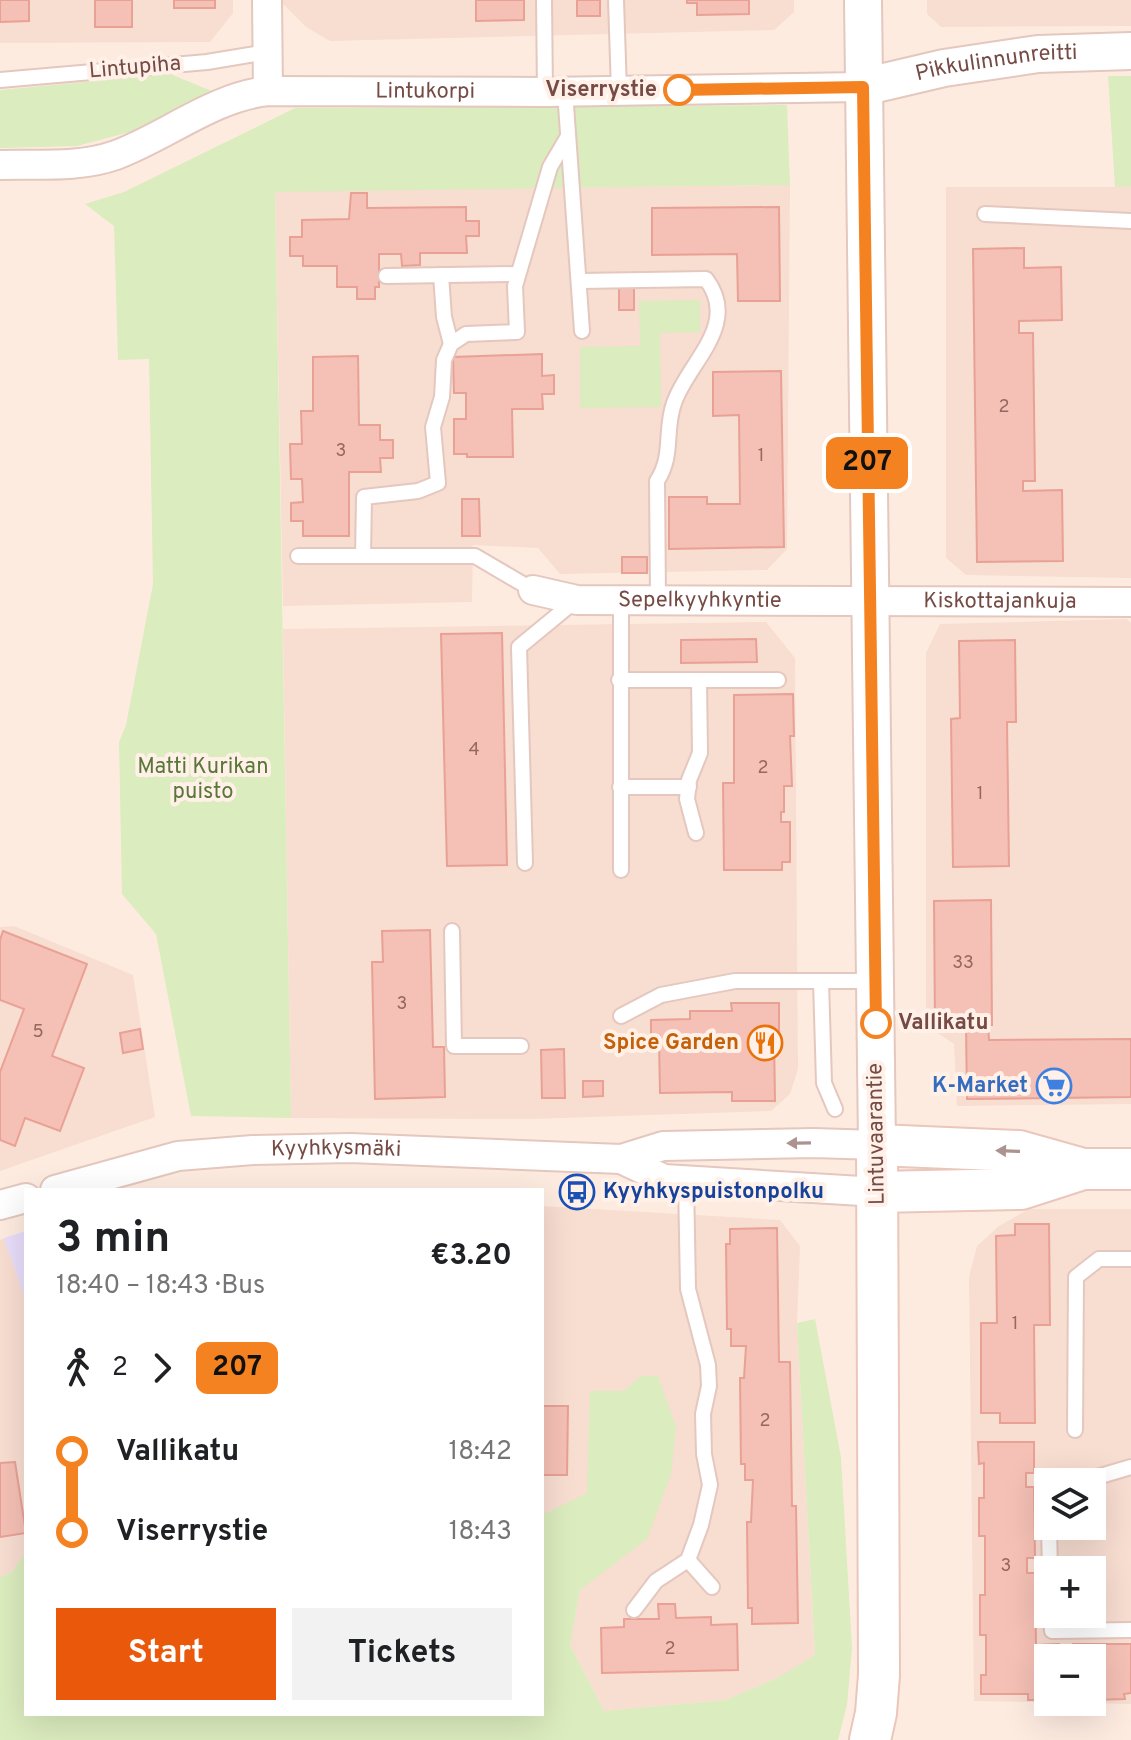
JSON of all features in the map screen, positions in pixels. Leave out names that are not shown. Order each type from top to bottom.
[{"type":"main road","points":[[877,1145],[1019,1151],[1083,1169],[1131,1169]]},
{"type":"main road","name":"Lintuvaarantie","points":[[870,1740],[879,1675],[877,1145]]},
{"type":"main road","points":[[878,1192],[1021,1189],[1083,1169]]},
{"type":"street","points":[[267,0],[268,91]]},
{"type":"street","name":"Lintuvaarantie","points":[[863,0],[877,1145]]},
{"type":"street","name":"Pikkulinnunreitti","points":[[863,87],[944,68],[1038,54],[1131,51]]},
{"type":"street","name":"Lintukorpi","points":[[0,165],[92,162],[135,147],[225,102],[268,91],[555,92],[863,87]]},
{"type":"street","name":"Sepelkyyhkyntie","points":[[533,590],[577,600],[869,601]]},
{"type":"street","name":"Kiskottajankuja","points":[[869,601],[1131,602]]},
{"type":"street","name":"Kyyhkysmäki","points":[[62,1188],[178,1156],[241,1151],[350,1148],[621,1159],[663,1146],[877,1145]]},
{"type":"street","name":"Kyyhkysmäki","points":[[621,1159],[664,1179],[878,1192]]},
{"type":"street","points":[[0,1205],[24,1199]]},
{"type":"lane","points":[[544,0],[555,92],[567,138],[582,331]]},
{"type":"lane","points":[[616,0],[619,91]]},
{"type":"lane","name":"Lintupiha","points":[[0,80],[207,62],[268,52]]},
{"type":"lane","points":[[363,556],[364,497],[418,491],[438,483],[433,427],[442,397],[444,360],[451,344],[466,334],[517,332],[515,286],[518,274],[550,167],[567,138]]},
{"type":"lane","points":[[985,214],[1131,221]]},
{"type":"lane","points":[[386,276],[518,274]]},
{"type":"lane","points":[[441,275],[444,317],[451,344]]},
{"type":"lane","points":[[580,281],[706,279],[716,292],[716,331],[674,401],[668,432],[667,466],[657,481],[658,600]]},
{"type":"lane","points":[[298,556],[475,556],[533,590]]},
{"type":"lane","points":[[525,863],[519,647],[577,600]]},
{"type":"lane","points":[[621,600],[621,870]]},
{"type":"lane","points":[[619,680],[778,680]]},
{"type":"lane","points":[[696,833],[687,799],[700,753],[699,680]]},
{"type":"lane","points":[[620,787],[689,787]]},
{"type":"lane","points":[[452,931],[454,1046],[521,1046]]},
{"type":"lane","points":[[621,1016],[661,995],[735,981],[875,981]]},
{"type":"lane","points":[[821,981],[824,1083],[835,1109]]},
{"type":"lane","points":[[634,1610],[656,1581],[688,1560],[701,1525],[710,1485],[704,1454],[703,1414],[709,1386],[708,1365],[688,1289],[686,1180]]},
{"type":"lane","points":[[1075,1430],[1076,1277],[1099,1259],[1131,1259]]},
{"type":"lane","points":[[1106,1474],[1131,1467]]},
{"type":"lane","points":[[688,1560],[712,1587]]},
{"type":"lane","points":[[1052,1628],[1052,1631],[1131,1630]]},
{"type":"shaded area","points":[[0,0],[233,0],[233,13],[210,42],[0,43]]},
{"type":"shaded area","points":[[283,0],[794,0],[794,12],[774,30],[330,41],[306,27],[283,4]]},
{"type":"shaded area","points":[[927,0],[1131,0],[1131,26],[941,27],[927,14]]},
{"type":"shaded area","points":[[790,185],[787,549],[767,570],[560,574],[538,548],[473,545],[472,602],[283,606],[275,191]]},
{"type":"shaded area","points":[[946,187],[1131,187],[1131,578],[966,575],[946,558]]},
{"type":"shaded area","points":[[1127,619],[1131,623],[1131,1104],[957,1106],[954,1044],[926,1025],[926,653],[940,624]]},
{"type":"shaded area","points":[[766,622],[795,658],[798,1069],[790,1094],[771,1111],[531,1119],[291,1118],[283,629]]},
{"type":"shaded area","points":[[14,926],[133,975],[155,1117],[0,1171],[0,927]]},
{"type":"shaded area","points":[[544,1206],[780,1220],[800,1246],[797,1323],[815,1656],[779,1677],[726,1700],[604,1711],[570,1645],[580,1590],[544,1563]]},
{"type":"shaded area","points":[[1029,1209],[1131,1209],[1131,1704],[1106,1704],[1106,1644],[1034,1644],[1034,1702],[974,1701],[969,1277],[977,1246],[999,1226]]},
{"type":"shaded area","points":[[24,1232],[24,1295],[4,1238]]},
{"type":"shaded area","points":[[4,1238],[24,1295],[24,1554],[12,1572],[0,1577],[0,1240]]},
{"type":"green space","points":[[170,74],[212,91],[130,132],[77,146],[0,148],[0,90]]},
{"type":"green space","points":[[1108,76],[1131,76],[1131,187],[1115,187]]},
{"type":"green space","name":"Matti Kurikan puisto","points":[[787,105],[790,185],[275,192],[291,1118],[191,1116],[156,934],[122,894],[119,742],[126,725],[153,584],[149,359],[118,360],[114,226],[85,204],[124,192],[295,108]]},
{"type":"green space","points":[[700,300],[700,332],[660,333],[661,407],[580,408],[580,347],[640,346],[639,301]]},
{"type":"green space","points":[[815,1319],[841,1457],[852,1648],[847,1705],[838,1740],[0,1740],[0,1577],[12,1572],[24,1554],[24,1716],[544,1716],[544,1514],[587,1493],[590,1391],[624,1391],[641,1376],[658,1376],[676,1427],[671,1474],[647,1539],[580,1590],[570,1645],[604,1711],[726,1700],[779,1677],[815,1655],[797,1323]]},
{"type":"building","points":[[0,0],[29,0],[29,21],[0,22]]},
{"type":"building","points":[[95,0],[132,0],[132,27],[95,27]]},
{"type":"building","points":[[174,0],[215,0],[215,8],[174,8]]},
{"type":"building","points":[[476,0],[524,0],[524,20],[476,21]]},
{"type":"building","points":[[577,0],[600,0],[600,16],[577,16]]},
{"type":"building","points":[[687,0],[749,0],[749,14],[697,15],[697,3],[687,3]]},
{"type":"building","points":[[351,193],[367,193],[367,208],[466,207],[466,221],[479,221],[479,236],[466,236],[467,253],[420,253],[420,265],[402,266],[401,254],[379,254],[379,287],[375,287],[375,299],[357,299],[357,287],[337,287],[337,266],[303,266],[303,256],[290,256],[290,237],[302,237],[302,220],[349,219]]},
{"type":"building","points":[[779,207],[780,301],[738,301],[737,254],[652,255],[652,208]]},
{"type":"building","points":[[1024,248],[1024,268],[1061,267],[1062,320],[1019,321],[1019,333],[1033,333],[1035,481],[1023,481],[1023,491],[1062,490],[1063,561],[977,562],[973,249]]},
{"type":"building","points":[[619,286],[634,286],[634,310],[619,310]]},
{"type":"building","points":[[542,354],[542,376],[554,375],[554,394],[542,394],[543,409],[512,409],[513,457],[454,454],[454,419],[466,419],[466,393],[454,393],[453,357]]},
{"type":"building","points":[[358,356],[359,425],[380,425],[380,440],[393,440],[393,458],[380,458],[381,472],[349,472],[349,536],[303,536],[303,521],[291,521],[291,503],[303,502],[302,479],[291,479],[290,444],[302,444],[301,411],[313,411],[313,357]]},
{"type":"building","points":[[781,371],[784,547],[669,549],[669,497],[707,497],[707,504],[740,504],[739,415],[713,416],[713,372]]},
{"type":"building","points":[[462,499],[479,499],[480,536],[462,536]]},
{"type":"building","points":[[622,557],[647,557],[647,573],[622,573]]},
{"type":"building","points":[[502,633],[507,865],[447,866],[441,634]]},
{"type":"building","points":[[756,639],[757,662],[681,663],[681,640]]},
{"type":"building","points":[[1015,640],[1016,722],[1007,722],[1009,866],[953,867],[951,719],[960,718],[959,641]]},
{"type":"building","points":[[793,694],[794,736],[790,736],[792,786],[784,786],[784,812],[781,812],[781,822],[790,822],[790,862],[782,862],[782,870],[724,870],[723,783],[734,783],[734,695]]},
{"type":"building","points":[[991,900],[992,1025],[988,1025],[989,1040],[1131,1039],[1131,1097],[967,1099],[966,1025],[935,1025],[934,901]]},
{"type":"building","points":[[430,930],[433,1047],[444,1047],[445,1097],[375,1099],[372,962],[383,962],[382,931]]},
{"type":"building","points":[[3,931],[87,964],[52,1056],[84,1068],[60,1131],[25,1118],[15,1146],[0,1140],[0,1072],[24,1009],[0,1000],[0,940]]},
{"type":"building","points":[[731,1003],[779,1003],[779,1037],[774,1037],[775,1101],[732,1101],[732,1092],[660,1093],[659,1040],[651,1040],[651,1020],[690,1019],[690,1011],[732,1011]]},
{"type":"building","points":[[140,1029],[143,1049],[123,1053],[120,1033]]},
{"type":"building","points":[[564,1049],[565,1098],[542,1098],[541,1050]]},
{"type":"building","points":[[583,1081],[603,1081],[603,1096],[583,1097]]},
{"type":"building","points":[[1015,1224],[1049,1224],[1050,1325],[1034,1325],[1035,1423],[1000,1423],[1000,1413],[981,1413],[981,1323],[997,1323],[996,1236],[1015,1235]]},
{"type":"building","points":[[777,1228],[779,1362],[790,1362],[792,1506],[796,1506],[798,1623],[752,1624],[752,1608],[748,1608],[747,1522],[751,1522],[753,1480],[745,1480],[745,1464],[741,1464],[740,1378],[744,1378],[746,1346],[731,1346],[731,1329],[727,1329],[726,1244],[730,1244],[730,1229]]},
{"type":"building","points":[[544,1406],[568,1406],[567,1475],[544,1475]]},
{"type":"building","points":[[978,1442],[1034,1442],[1034,1473],[1026,1473],[1026,1487],[1034,1487],[1035,1556],[1027,1558],[1027,1573],[1034,1573],[1034,1700],[1028,1700],[1028,1694],[981,1694],[981,1675],[986,1675],[986,1635],[980,1635],[980,1595],[985,1595],[985,1536],[979,1536],[979,1498],[984,1498],[984,1463],[979,1464]]},
{"type":"building","points":[[15,1462],[24,1533],[0,1537],[0,1463]]},
{"type":"building","points":[[658,1604],[675,1604],[676,1618],[711,1617],[711,1625],[737,1624],[738,1670],[602,1673],[601,1628],[624,1627],[624,1619],[659,1619]]},
{"type":"building","points":[[1106,1644],[1131,1644],[1131,1693],[1124,1694],[1125,1699],[1106,1700]]},
{"type":"bus line","name":"207","points":[[679,90],[863,87],[876,1023]]},
{"type":"place","name":"Viserrystie","points":[[679,90]]},
{"type":"place","name":"Vallikatu","points":[[876,1023]]},
{"type":"place","name":"Spice Garden","points":[[765,1043]]},
{"type":"place","name":"K-Market","points":[[1054,1086]]},
{"type":"place","name":"Kyyhkyspuistonpolku","points":[[577,1192]]}]
